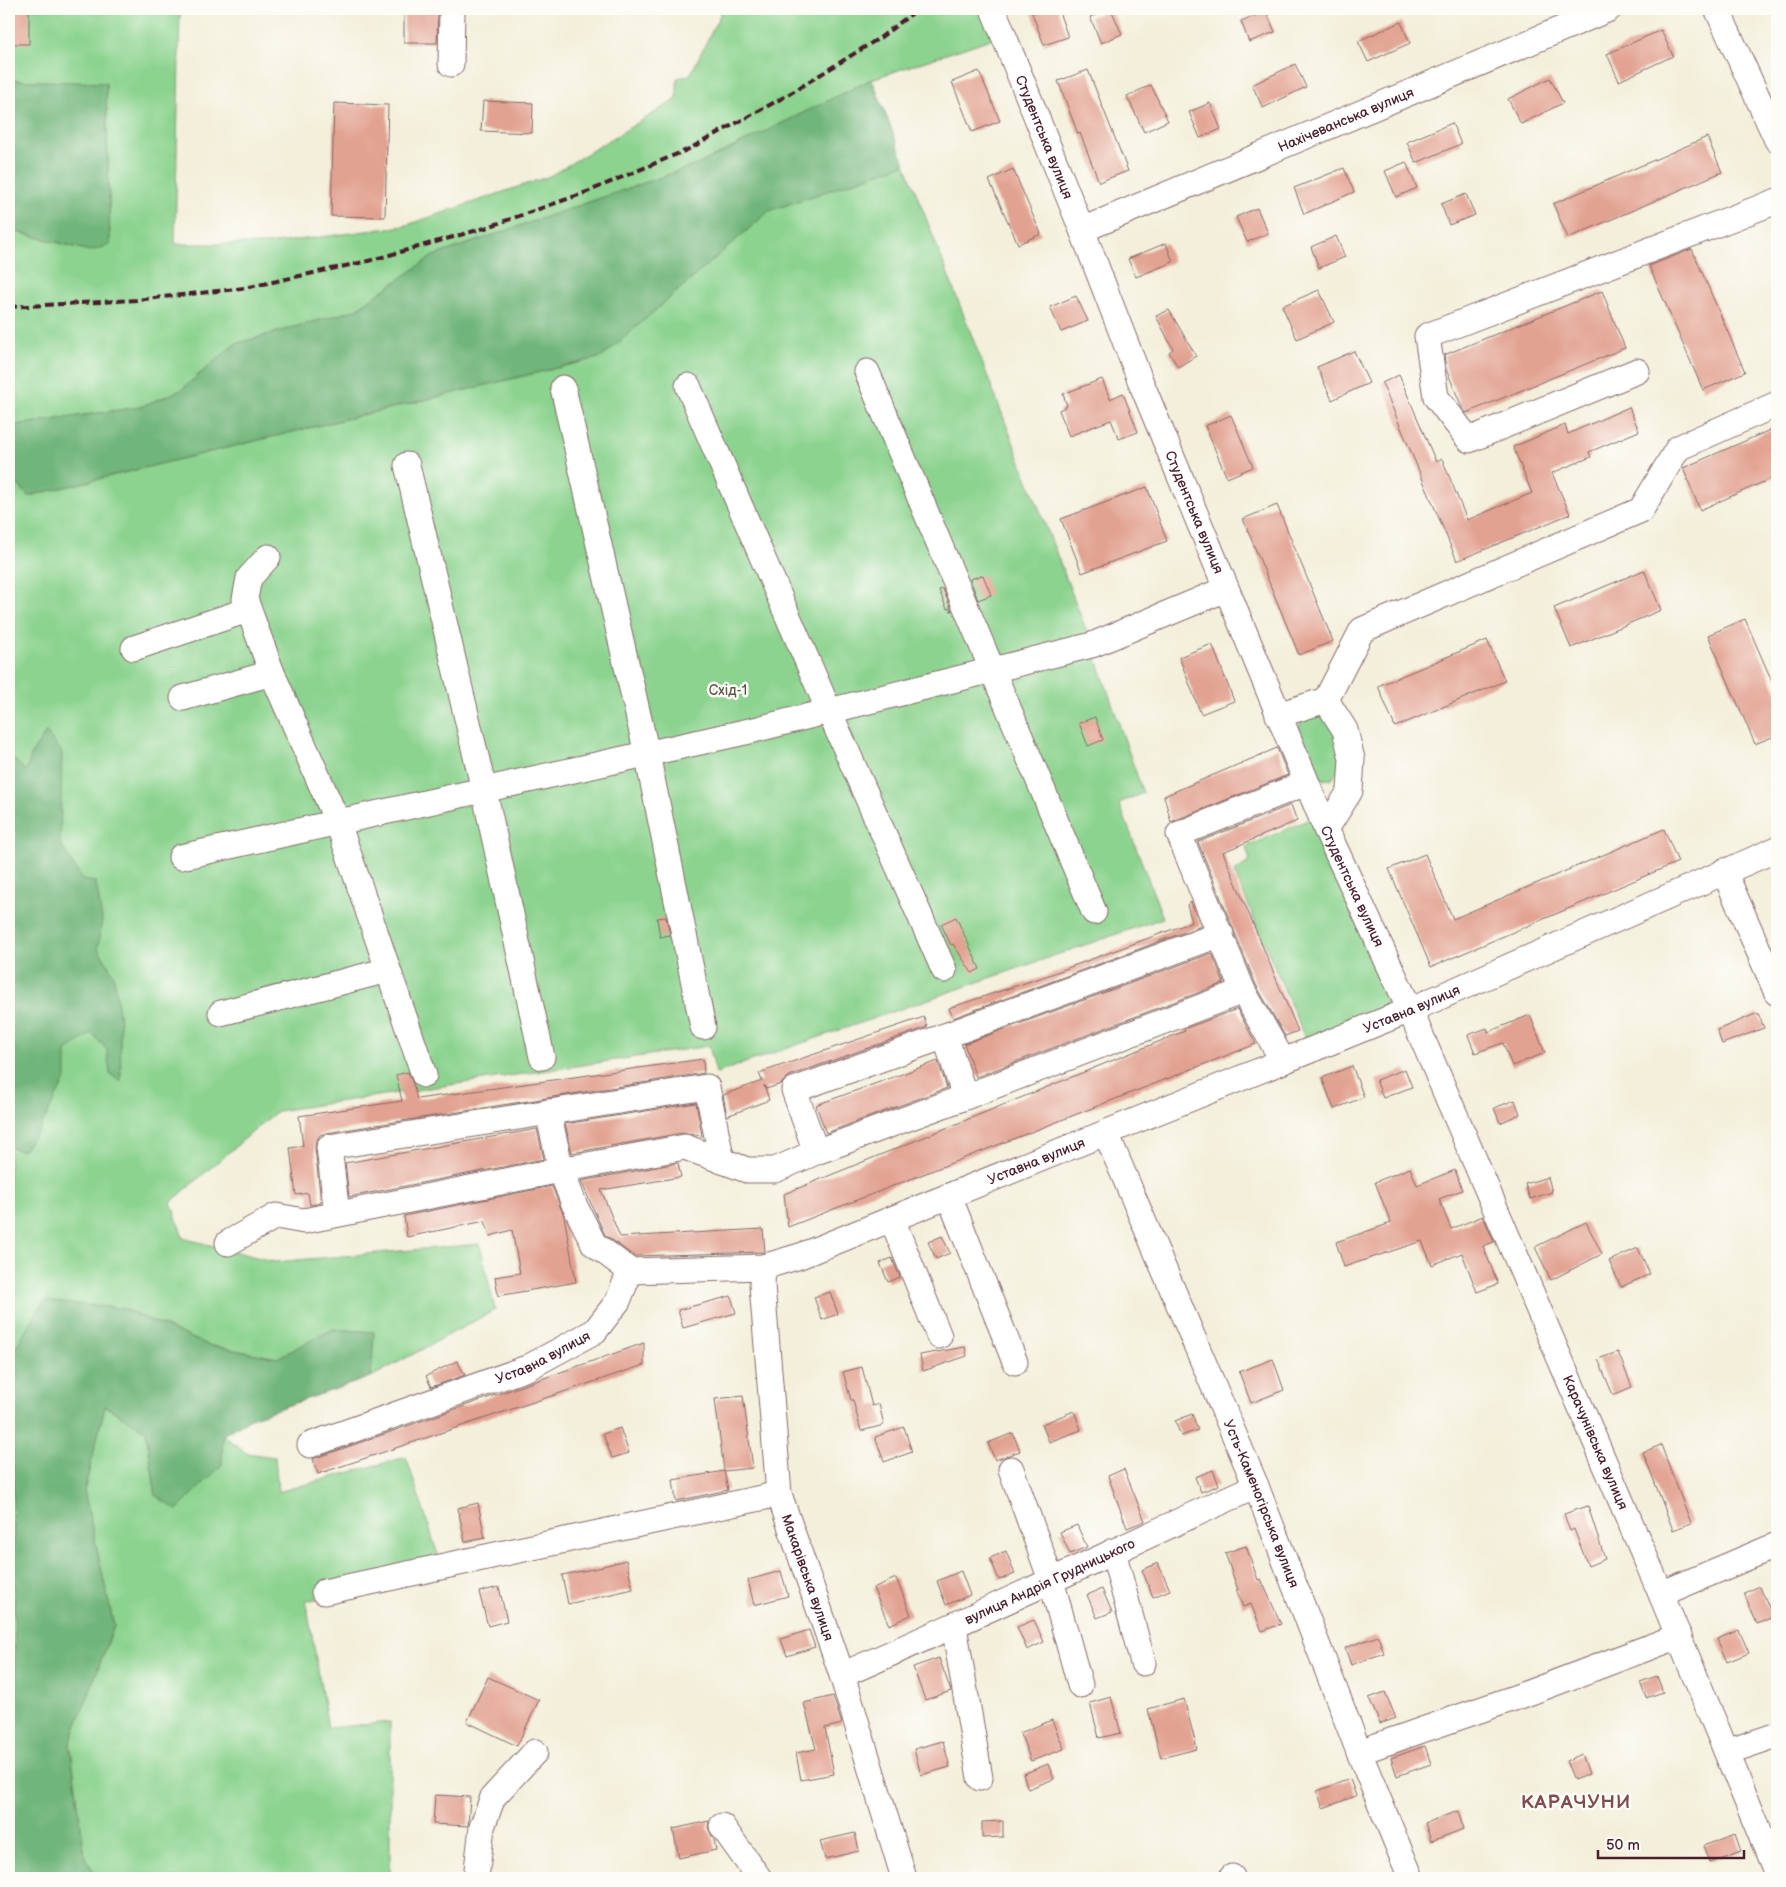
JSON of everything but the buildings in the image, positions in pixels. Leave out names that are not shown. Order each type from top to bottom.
[{"type":"street","points":[[451,64],[452,9]]},
{"type":"street","name":"Студентська вулиця","points":[[993,9],[1140,380],[1306,783],[1410,1010]]},
{"type":"street","name":"Нахічеванська вулиця","points":[[1082,230],[1609,9]]},
{"type":"street","points":[[1717,9],[1777,140]]},
{"type":"street","points":[[1637,371],[1469,440],[1436,397],[1427,336],[1777,201]]},
{"type":"street","points":[[867,372],[1094,912]]},
{"type":"street","points":[[688,386],[944,970]]},
{"type":"street","points":[[563,388],[647,754],[703,1027]]},
{"type":"street","points":[[1278,715],[1326,700],[1362,630],[1641,510],[1678,448],[1777,404]]},
{"type":"street","points":[[407,465],[484,790],[542,1057]]},
{"type":"street","points":[[268,557],[249,578],[245,599],[248,610],[272,673],[338,823],[424,1075]]},
{"type":"street","points":[[181,857],[647,754],[829,711],[1092,645],[1226,589]]},
{"type":"street","points":[[134,648],[248,610]]},
{"type":"street","points":[[183,698],[272,673]]},
{"type":"street","points":[[1326,700],[1345,730],[1352,759],[1350,791],[1326,829]]},
{"type":"street","points":[[1284,1061],[1243,991],[1179,834],[1306,783]]},
{"type":"street","name":"Уставна вулиця","points":[[310,1444],[526,1368],[595,1330],[618,1301],[630,1271],[763,1267],[800,1256],[1410,1010],[1777,849]]},
{"type":"street","points":[[1724,871],[1777,993]]},
{"type":"street","points":[[816,1152],[794,1090],[1220,934]]},
{"type":"street","points":[[221,1013],[388,970]]},
{"type":"street","points":[[228,1243],[276,1216],[304,1221],[685,1147],[747,1170],[775,1170],[816,1152],[1243,991]]},
{"type":"street","name":"Карачунівська вулиця","points":[[1410,1010],[1679,1636],[1777,1874]]},
{"type":"street","points":[[945,1036],[965,1097]]},
{"type":"street","points":[[337,1214],[328,1147],[707,1087],[722,1161]]},
{"type":"street","points":[[548,1112],[560,1170],[594,1244],[630,1271]]},
{"type":"street","name":"Усть-Каменогірська вулиця","points":[[1106,1133],[1256,1486],[1359,1752],[1411,1878]]},
{"type":"street","points":[[949,1196],[1015,1362]]},
{"type":"street","points":[[892,1219],[939,1336]]},
{"type":"street","name":"Макарівська вулиця","points":[[763,1267],[763,1295],[779,1494],[842,1675],[904,1878]]},
{"type":"street","points":[[1011,1470],[1051,1580],[1080,1685]]},
{"type":"street","name":"вулиця Андрія Грудницького","points":[[842,1675],[954,1626],[1256,1486]]},
{"type":"street","points":[[324,1592],[779,1494]]},
{"type":"street","points":[[1661,1594],[1777,1545]]},
{"type":"street","points":[[1113,1551],[1143,1663]]},
{"type":"street","points":[[954,1626],[980,1778]]},
{"type":"street","points":[[1359,1752],[1520,1696],[1679,1636]]},
{"type":"street","points":[[1727,1752],[1777,1735]]},
{"type":"street","points":[[476,1878],[482,1827],[493,1797],[535,1752]]},
{"type":"street","points":[[722,1826],[759,1878]]},
{"type":"green space","points":[[9,9],[180,9],[175,244],[268,244],[404,226],[550,176],[677,99],[677,78],[690,75],[723,9],[993,9],[1003,35],[872,79],[699,164],[433,256],[355,310],[235,344],[181,390],[140,407],[16,425],[9,445],[9,230],[90,251],[110,244],[106,84],[9,80]]},
{"type":"green space","points":[[872,79],[905,164],[769,211],[602,357],[28,496],[9,474],[9,445],[16,425],[140,407],[181,390],[235,344],[355,310],[433,256],[699,164]]},
{"type":"green space","points":[[9,80],[106,83],[110,245],[90,251],[9,230]]},
{"type":"green space","name":"Схід-1","points":[[905,164],[1092,645],[1143,793],[1119,803],[1163,918],[716,1073],[709,1046],[277,1111],[171,1202],[183,1238],[275,1262],[480,1244],[495,1310],[371,1377],[374,1332],[333,1329],[278,1358],[208,1345],[122,1308],[15,1685],[9,1717],[9,474],[28,496],[602,357],[769,211]]},
{"type":"green space","points":[[1313,714],[1323,715],[1333,730],[1340,746],[1340,763],[1332,779],[1320,780],[1298,730],[1302,719]]},
{"type":"green space","points":[[46,732],[62,752],[60,843],[82,880],[96,882],[102,919],[98,948],[114,975],[120,1022],[121,1082],[110,1074],[107,1050],[92,1033],[66,1051],[66,1078],[39,1130],[22,1151],[9,1147],[9,755],[26,771],[32,753]]},
{"type":"green space","points":[[1312,818],[1394,1002],[1389,1010],[1307,1043],[1234,872],[1250,861],[1246,847]]},
{"type":"green space","points":[[44,1301],[122,1308],[208,1345],[277,1358],[333,1329],[374,1332],[371,1377],[251,1418],[223,1435],[222,1465],[177,1510],[156,1496],[146,1431],[105,1406],[84,1491],[114,1626],[70,1743],[85,1858],[98,1878],[9,1878],[9,1717],[15,1685],[12,1353]]},
{"type":"green space","points":[[105,1406],[146,1431],[156,1496],[223,1435],[246,1453],[275,1457],[278,1492],[406,1457],[443,1570],[306,1601],[328,1728],[390,1722],[390,1878],[98,1878],[85,1858],[70,1743],[114,1626],[84,1491]]},
{"type":"railway","points":[[9,307],[136,300],[245,288],[368,261],[485,228],[587,192],[689,149],[786,96],[881,37],[918,9]]},
{"type":"district","name":"КАРАЧУНИ","points":[[1576,1801]]}]
